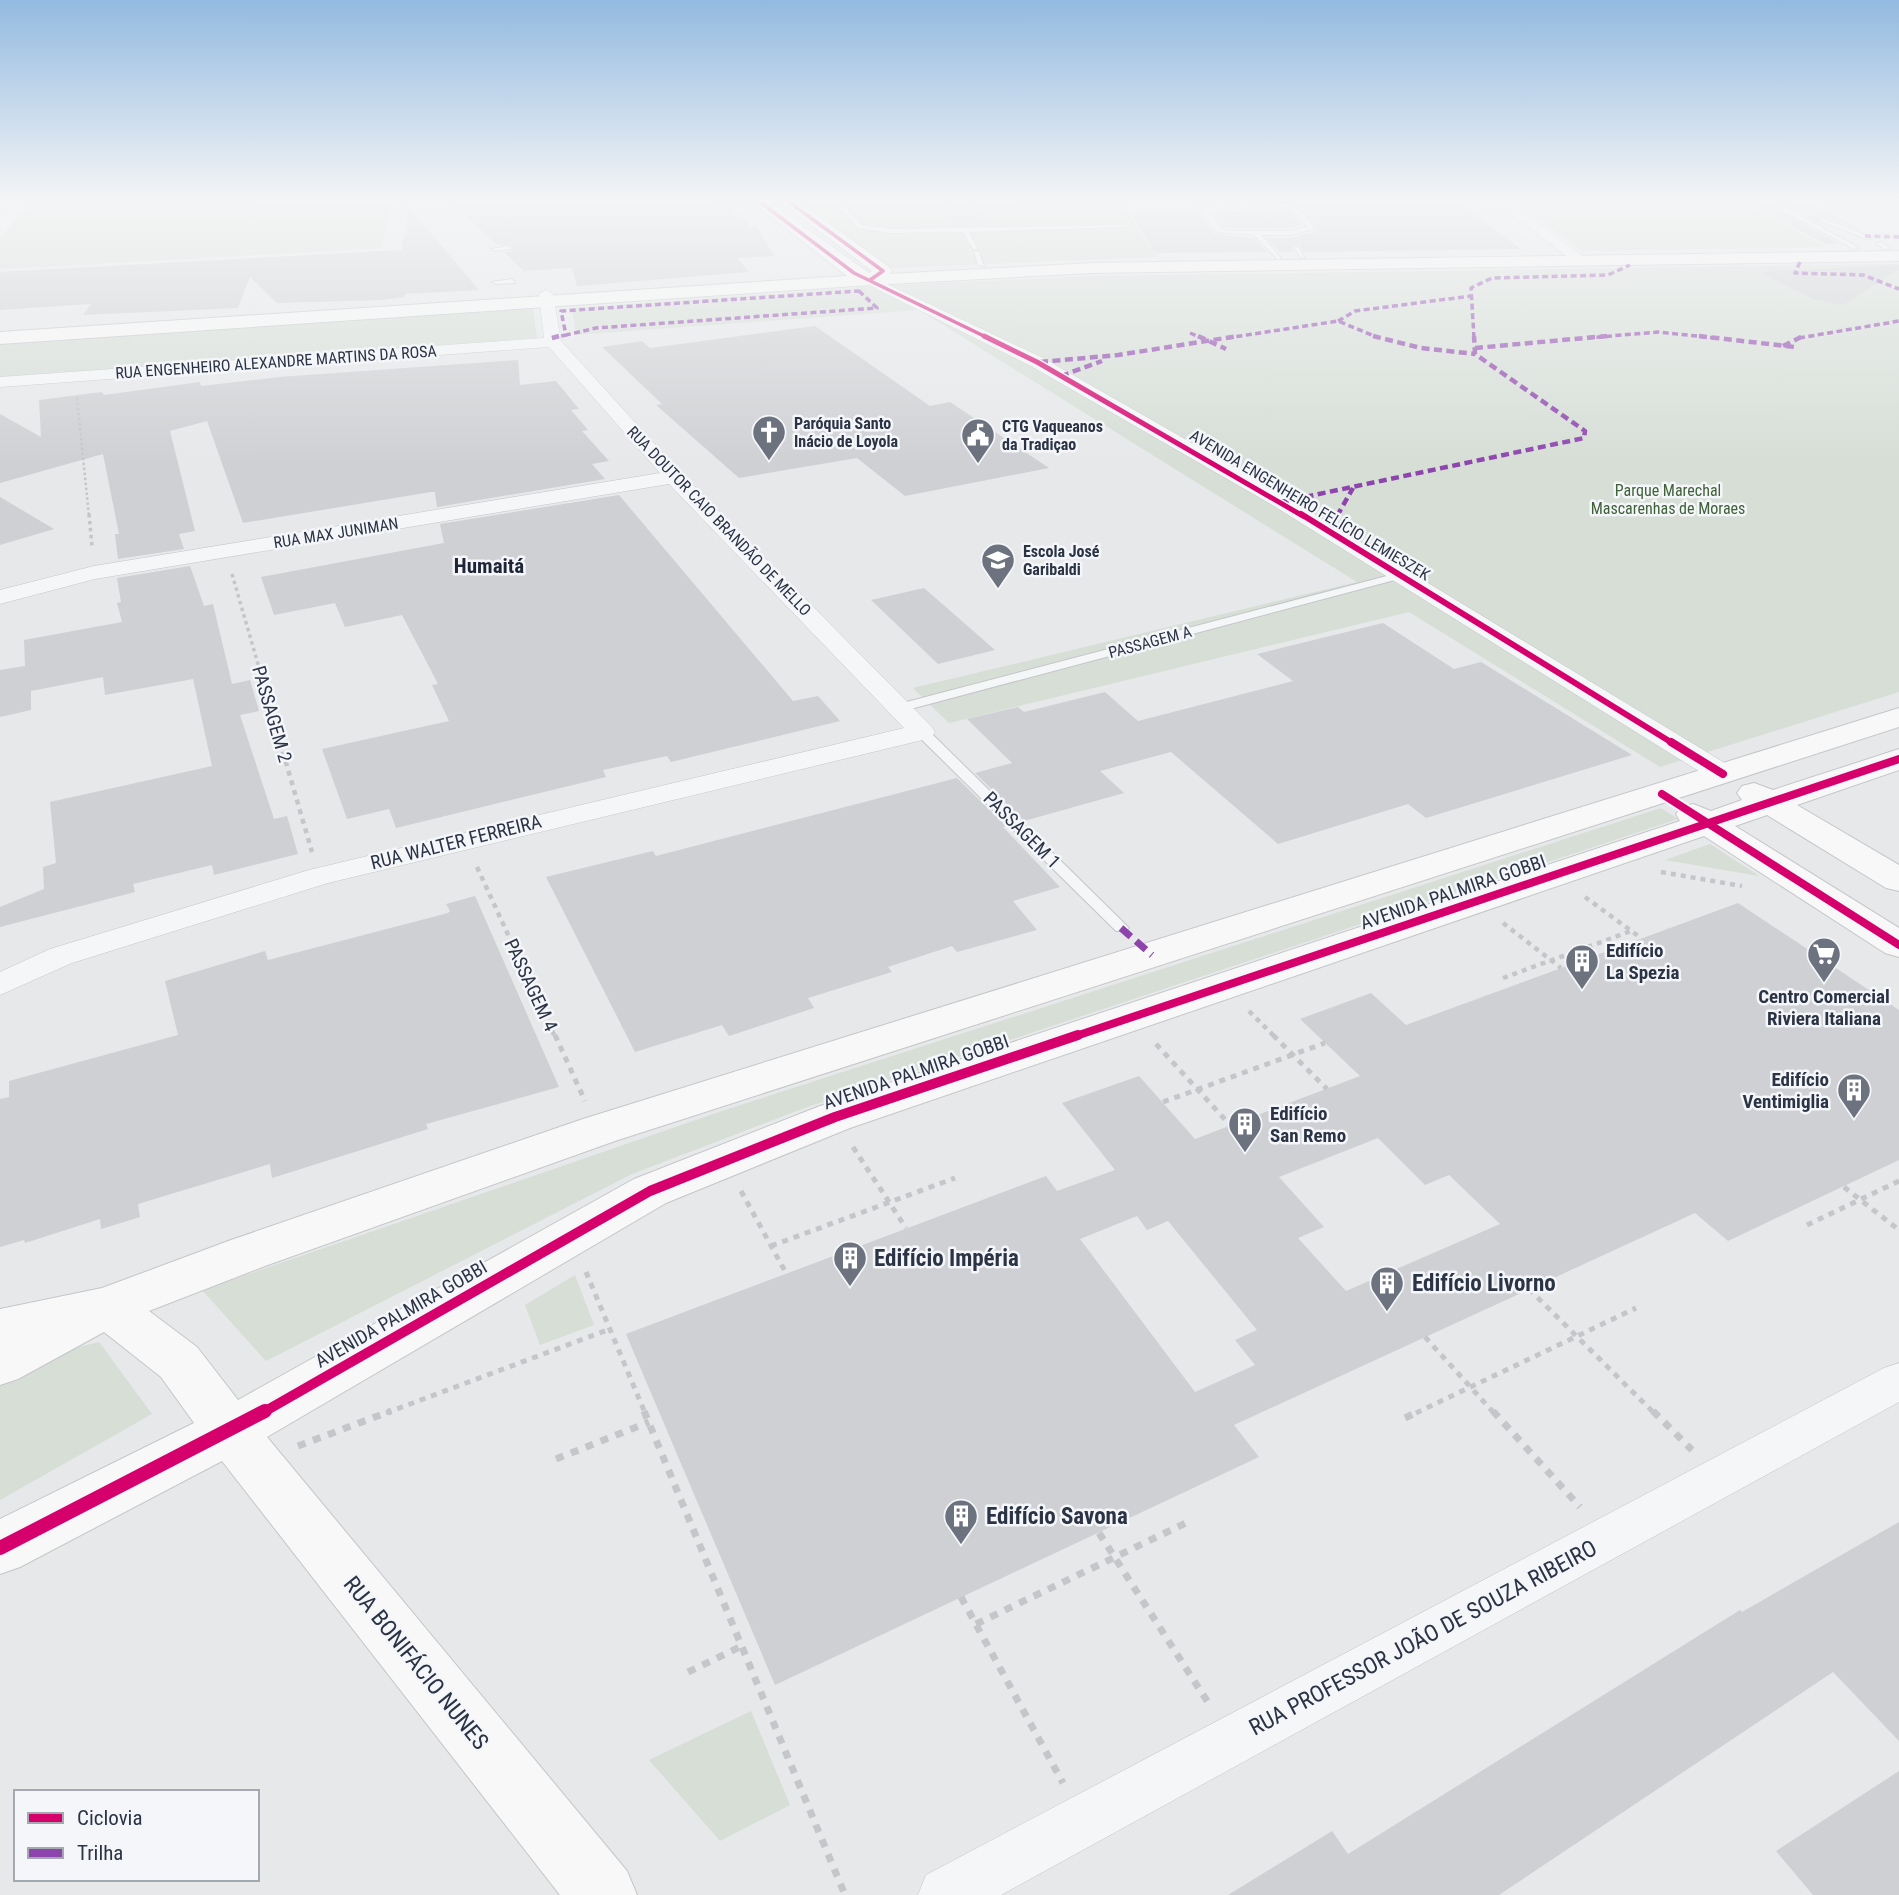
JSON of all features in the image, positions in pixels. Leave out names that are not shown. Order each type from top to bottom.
[{"type":"street","points":[[0,338],[695,287]]},
{"type":"street","name":"AVENIDA ENGENHEIRO FELÍCIO LEMIESZEK","points":[[893,287],[1053,371],[1402,575],[1899,880]]},
{"type":"street","points":[[0,328],[547,298]]},
{"type":"street","points":[[547,298],[553,342]]},
{"type":"street","name":"RUA ENGENHEIRO ALEXANDRE MARTINS DA ROSA","points":[[0,382],[553,342]]},
{"type":"street","name":"RUA DOUTOR CAIO BRANDÃO DE MELLO","points":[[553,342],[674,477],[922,732]]},
{"type":"street","name":"RUA MAX JUNIMAN","points":[[0,597],[94,573],[674,477]]},
{"type":"street","name":"AVENIDA PALMIRA GOBBI","points":[[0,1364],[107,1307],[248,1253],[599,1130],[1899,718]]},
{"type":"street","name":"RUA WALTER FERREIRA","points":[[0,985],[61,956],[319,876],[464,839],[922,732]]},
{"type":"street","name":"AVENIDA PALMIRA GOBBI","points":[[0,1548],[242,1447],[571,1236],[650,1191],[835,1117],[1592,879],[1708,823],[1899,759]]},
{"type":"street","points":[[1662,794],[1899,945]]},
{"type":"street","points":[[0,1329],[107,1307]]},
{"type":"street","name":"RUA BONIFÁCIO NUNES","points":[[107,1307],[179,1362],[242,1447],[603,1895]]},
{"type":"street","name":"RUA PROFESSOR JOÃO DE SOUZA RIBEIRO","points":[[946,1895],[1899,1381]]},
{"type":"lane","name":"PASSAGEM A","points":[[899,708],[1402,575]]},
{"type":"lane","name":"PASSAGEM 1","points":[[922,732],[1121,928]]},
{"type":"path","points":[[75,377],[94,573]]},
{"type":"path","points":[[1592,879],[1748,887]]},
{"type":"path","points":[[1592,879],[1631,930],[1641,938]]},
{"type":"path","points":[[1506,925],[1561,968]]},
{"type":"path","points":[[1503,978],[1631,930]]},
{"type":"path","points":[[1252,1014],[1328,1089]]},
{"type":"path","points":[[1163,1102],[1325,1043]]},
{"type":"path","points":[[1159,1047],[1231,1126]]},
{"type":"path","points":[[857,1153],[906,1228]]},
{"type":"path","points":[[771,1246],[955,1178]]},
{"type":"path","points":[[1807,1225],[1899,1181]]},
{"type":"path","points":[[1843,1187],[1899,1230]]},
{"type":"path","points":[[742,1193],[786,1273]]},
{"type":"path","points":[[571,1236],[845,1895]]},
{"type":"path","points":[[1530,1289],[1720,1478]]},
{"type":"path","points":[[1405,1418],[1636,1308]]},
{"type":"path","points":[[242,1447],[610,1329]]},
{"type":"path","points":[[1425,1337],[1609,1538]]},
{"type":"path","points":[[556,1459],[649,1422]]},
{"type":"path","points":[[976,1624],[1192,1520]]},
{"type":"path","points":[[1099,1533],[1232,1741]]},
{"type":"path","points":[[961,1597],[1083,1821]]},
{"type":"path","points":[[688,1672],[742,1646]]},
{"type":"green space","name":"Parque Marechal Mascarenhas de Moraes","points":[[859,287],[1899,287],[1899,692],[1660,767],[1409,612],[949,723],[913,688],[1357,582],[919,310],[576,335],[572,308]]},
{"type":"green space","points":[[533,308],[537,338],[0,377],[0,344]]},
{"type":"green space","points":[[1661,808],[1678,819],[810,1106],[632,1174],[266,1361],[202,1290],[719,1112]]},
{"type":"green space","points":[[1710,844],[1759,876],[1665,860]]},
{"type":"green space","points":[[575,1275],[594,1325],[540,1345],[525,1305]]},
{"type":"green space","points":[[99,1342],[152,1414],[0,1500],[0,1383],[50,1354]]},
{"type":"green space","points":[[751,1711],[790,1805],[720,1841],[649,1760]]},
{"type":"building","points":[[0,287],[246,287],[238,308],[83,315],[91,304],[0,310]]},
{"type":"building","points":[[261,287],[477,287],[479,290],[405,294],[405,297],[382,300],[277,303]]},
{"type":"building","points":[[1790,287],[1870,287],[1843,305],[1813,299]]},
{"type":"building","points":[[815,326],[930,406],[950,402],[1049,468],[905,496],[857,458],[739,478],[656,405],[662,404],[602,347],[642,341],[650,348]]},
{"type":"building","points":[[518,360],[520,385],[556,381],[579,409],[571,410],[588,430],[582,431],[609,461],[592,464],[605,479],[437,507],[435,492],[431,492],[243,523],[207,421],[170,431],[195,531],[179,534],[184,549],[118,559],[115,534],[119,534],[103,454],[0,483],[0,414],[41,437],[39,400],[102,392],[104,395],[200,382],[201,386],[279,377]]},
{"type":"building","points":[[619,495],[793,701],[818,696],[840,721],[671,762],[667,756],[603,770],[606,777],[396,828],[389,809],[347,819],[322,749],[449,721],[432,685],[438,684],[402,615],[345,627],[335,603],[274,615],[261,577],[444,543],[440,524]]},
{"type":"building","points":[[0,497],[54,529],[0,545]]},
{"type":"building","points":[[190,566],[204,606],[213,604],[232,684],[250,680],[259,711],[240,715],[274,819],[287,816],[298,854],[214,875],[212,865],[133,884],[135,892],[0,927],[0,907],[44,889],[43,867],[56,863],[50,802],[212,766],[193,679],[105,695],[103,677],[31,691],[31,710],[0,717],[0,670],[25,666],[24,640],[122,622],[117,603],[121,602],[117,578]]},
{"type":"building","points":[[924,588],[995,650],[938,664],[871,600]]},
{"type":"building","points":[[1383,623],[1454,669],[1481,662],[1632,755],[1426,818],[1408,804],[1278,844],[1171,752],[1100,771],[1124,793],[1024,821],[975,773],[1012,763],[967,719],[1018,707],[1024,712],[1105,692],[1138,721],[1293,681],[1257,654]]},
{"type":"building","points":[[957,778],[1006,826],[1003,827],[1060,887],[1013,901],[1037,930],[957,952],[952,946],[888,967],[892,972],[808,998],[814,1008],[729,1036],[722,1025],[635,1052],[546,877],[653,851],[656,856]]},
{"type":"building","points":[[475,896],[559,1087],[426,1124],[428,1129],[272,1178],[270,1164],[138,1204],[140,1217],[101,1229],[100,1219],[25,1243],[24,1240],[0,1247],[0,1099],[9,1097],[9,1081],[178,1035],[165,981],[265,951],[268,960],[448,913],[450,911],[446,904]]},
{"type":"building","points":[[1738,903],[1899,1010],[1899,1160],[1728,1241],[1695,1213],[1234,1425],[1259,1457],[775,1685],[626,1334],[1046,1176],[1057,1191],[1115,1170],[1062,1103],[1139,1076],[1195,1139],[1360,1076],[1300,1019],[1371,993],[1406,1025]],"holes":[[[1378,1138],[1425,1185],[1449,1175],[1500,1224],[1346,1291],[1298,1238],[1324,1227],[1279,1177]],[[1137,1216],[1147,1230],[1168,1221],[1257,1330],[1235,1340],[1255,1365],[1195,1392],[1080,1239]]]},
{"type":"building","points":[[1899,1522],[1899,1741],[1833,1672],[1499,1895],[1228,1895],[1332,1831],[1348,1854],[1740,1610],[1742,1612]]},
{"type":"building","points":[[1899,1771],[1899,1895],[1813,1895],[1776,1851]]},
{"type":"marked path","points":[[1281,502],[1584,438],[1585,431],[1475,354],[1472,287]]},
{"type":"marked path","points":[[1895,287],[1899,289]]},
{"type":"marked path","points":[[552,338],[596,328],[877,308],[859,291],[561,311],[566,335]]},
{"type":"marked path","points":[[1338,321],[1355,311],[1471,296]]},
{"type":"marked path","points":[[1040,362],[1118,355],[1338,321],[1387,341],[1475,354]]},
{"type":"marked path","points":[[1783,346],[1804,336],[1899,321]]},
{"type":"marked path","points":[[1475,348],[1658,332],[1795,347]]},
{"type":"marked path","points":[[1190,333],[1226,349]]},
{"type":"marked path","points":[[1061,376],[1102,361]]},
{"type":"marked path","points":[[1329,530],[1353,488]]},
{"type":"marked path","points":[[1121,928],[1152,955]]},
{"type":"cycle path","points":[[884,287],[1037,362],[1281,502],[1723,774]]},
{"type":"cycle path","points":[[0,1548],[230,1431],[650,1191],[835,1117],[1899,759]]},
{"type":"cycle path","points":[[1662,794],[1899,945]]},
{"type":"place","name":"Paróquia Santo Inácio de Loyola","points":[[769,462]]},
{"type":"place","name":"CTG Vaqueanos da Tradiçao","points":[[978,465]]},
{"type":"place","name":"Escola José Garibaldi","points":[[998,590]]},
{"type":"place","name":"Centro Comercial Riviera Italiana","points":[[1824,984]]},
{"type":"place","name":"Edifício La Spezia","points":[[1582,991]]},
{"type":"place","name":"Edifício Ventimiglia","points":[[1854,1120]]},
{"type":"place","name":"Edifício San Remo","points":[[1245,1154]]},
{"type":"place","name":"Edifício Impéria","points":[[850,1288]]},
{"type":"place","name":"Edifício Livorno","points":[[1387,1313]]},
{"type":"place","name":"Edifício Savona","points":[[961,1546]]},
{"type":"district","name":"Humaitá","points":[[489,566]]}]
